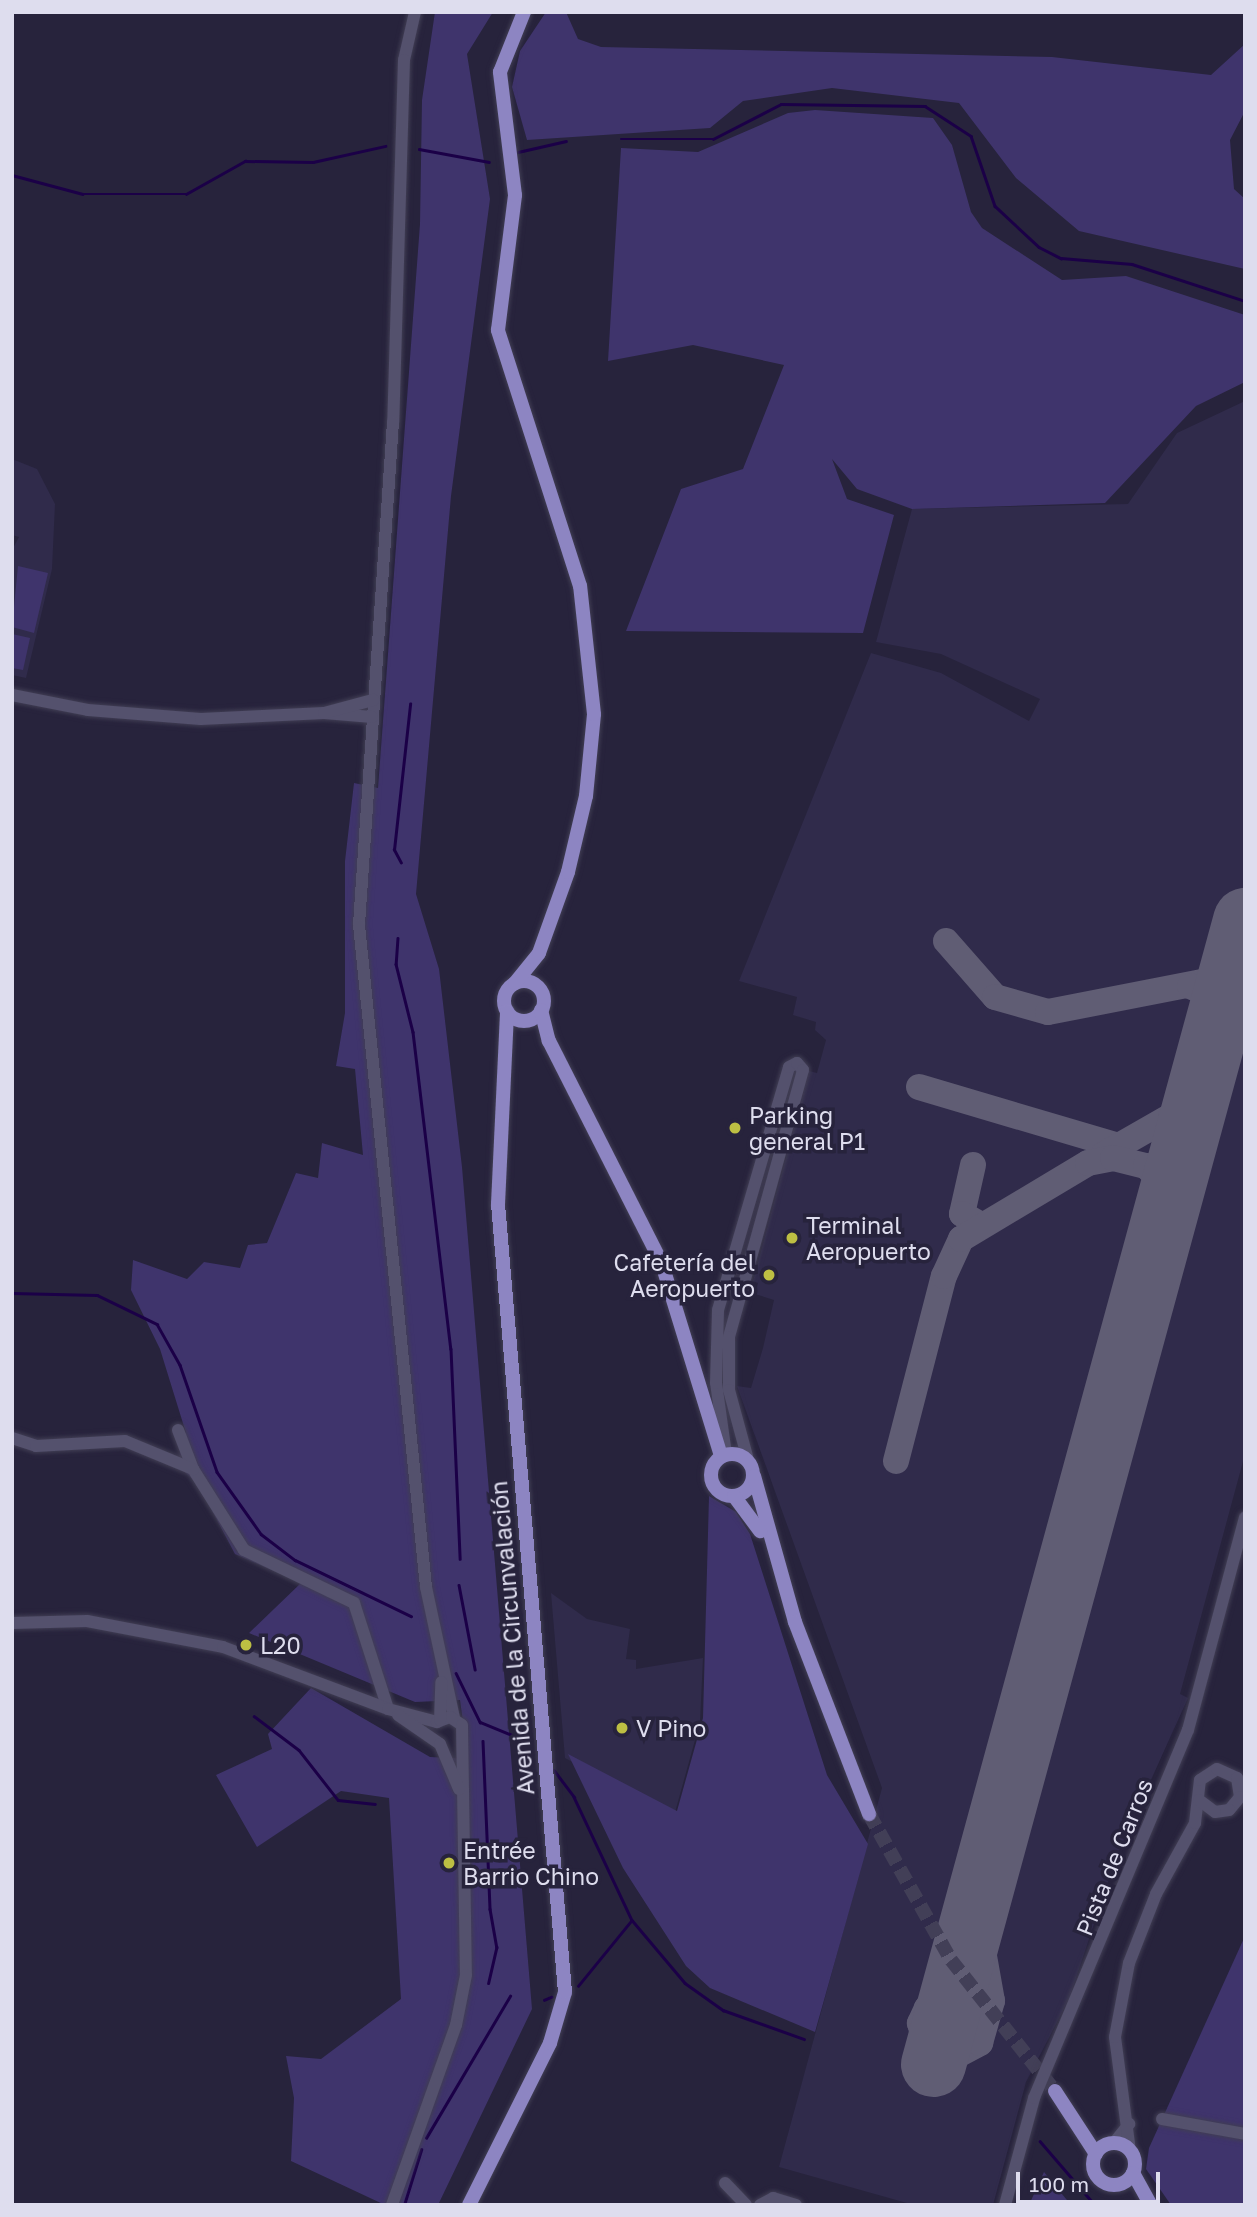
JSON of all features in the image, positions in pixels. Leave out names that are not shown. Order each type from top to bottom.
[{"type":"main road","points":[[524,12],[500,72],[515,195],[498,330],[577,576],[592,649],[594,714],[580,822],[539,953],[541,1010],[549,1041],[662,1264],[695,1357],[709,1431],[711,1471],[716,1489],[734,1496],[774,1557]]},
{"type":"main road","points":[[509,1047],[505,995],[539,953]]},
{"type":"main road","points":[[515,983],[533,983],[541,990]]},
{"type":"main road","points":[[509,1047],[526,1020],[541,1010]]},
{"type":"main road","points":[[507,1012],[526,1020],[549,1041]]},
{"type":"main road","name":"Avenida de la Circunvalación","points":[[469,2205],[550,2043],[565,1992],[498,1204],[499,1116],[509,1047]]},
{"type":"main road","points":[[709,1431],[724,1455],[748,1460],[774,1557],[869,1814]]},
{"type":"main road","points":[[711,1471],[724,1455]]},
{"type":"main road","points":[[734,1496],[750,1488],[754,1476]]},
{"type":"main road","points":[[1055,2091],[1088,2133],[1106,2147],[1130,2151],[1133,2173],[1151,2205]]},
{"type":"main road","points":[[1106,2147],[1097,2175],[1120,2184],[1139,2205]]},
{"type":"main road","points":[[1120,2184],[1133,2173]]},
{"type":"street","points":[[392,2205],[448,2051],[466,1975],[462,1739],[454,1718],[433,1626],[360,948],[373,700],[393,422],[404,60],[415,12]]},
{"type":"street","points":[[12,695],[88,710],[201,719],[324,713],[372,718]]},
{"type":"street","points":[[324,713],[373,700]]},
{"type":"street","points":[[724,1455],[715,1331],[728,1275],[757,1205],[786,1131],[803,1070],[797,1063],[789,1067],[772,1128],[757,1205],[743,1279],[728,1373],[748,1460]]},
{"type":"street","points":[[772,1128],[786,1131]]},
{"type":"street","points":[[728,1275],[743,1279]]},
{"type":"street","points":[[177,1430],[193,1469],[244,1550],[354,1603],[388,1709],[438,1742],[455,1746],[462,1739]]},
{"type":"street","points":[[12,1438],[59,1446],[125,1441],[193,1469]]},
{"type":"street","name":"Pista de Carros","points":[[1005,2205],[1034,2098],[1187,1734],[1245,1518]]},
{"type":"street","points":[[12,1623],[87,1621],[223,1647],[388,1709],[439,1721],[454,1718]]},
{"type":"street","points":[[440,1662],[438,1742],[463,1809]]},
{"type":"street","points":[[1130,2151],[1129,2124],[1116,2056],[1118,2008],[1141,1928],[1192,1830],[1199,1800],[1200,1780],[1217,1769],[1233,1773],[1243,1793],[1239,1807],[1215,1812],[1192,1830]]},
{"type":"street","points":[[1199,1800],[1215,1812]]},
{"type":"street","points":[[1163,2119],[1245,2134]]},
{"type":"street","points":[[1106,2147],[1129,2124]]},
{"type":"street","points":[[725,2183],[746,2205]]},
{"type":"street","points":[[760,2205],[773,2198],[796,2205]]},
{"type":"shaded area","points":[[435,12],[493,12],[467,54],[490,199],[451,496],[416,894],[439,969],[462,1167],[532,2009],[438,2205],[385,2205],[291,2161],[294,2098],[286,2056],[321,2059],[401,1999],[389,1798],[341,1791],[257,1847],[216,1775],[272,1749],[268,1734],[311,1688],[430,1757],[468,1759],[460,1700],[415,1702],[249,1633],[301,1583],[235,1554],[198,1484],[177,1465],[186,1433],[160,1349],[131,1290],[133,1260],[187,1279],[204,1262],[240,1268],[248,1245],[267,1243],[296,1173],[318,1178],[322,1143],[363,1155],[355,1069],[336,1066],[345,1013],[345,861],[354,783],[378,788],[420,224],[422,100]]},
{"type":"shaded area","points":[[546,12],[566,12],[578,39],[601,47],[1052,57],[1211,75],[1245,44],[1245,111],[1230,140],[1234,189],[1245,199],[1245,269],[1079,231],[1016,178],[959,103],[832,88],[743,101],[710,128],[527,140],[512,87],[520,51]]},
{"type":"shaded area","points":[[815,110],[933,118],[952,145],[971,212],[982,228],[1062,280],[1126,276],[1245,315],[1245,382],[1196,406],[1105,503],[912,509],[857,489],[832,459],[847,499],[894,515],[863,633],[626,631],[681,489],[743,469],[784,365],[693,345],[608,361],[621,148],[698,152],[788,113]]},
{"type":"shaded area","points":[[1245,401],[1245,1454],[1180,1694],[1188,1698],[1117,1855],[1069,1999],[1026,2082],[993,2205],[914,2205],[779,2167],[882,1788],[737,1386],[751,1388],[763,1348],[774,1300],[755,1294],[758,1283],[753,1281],[809,1071],[817,1073],[826,1040],[815,1030],[816,1022],[793,1015],[797,997],[739,981],[871,653],[941,673],[1029,721],[1040,699],[941,654],[876,642],[912,509],[1128,504],[1177,433]]},
{"type":"shaded area","points":[[12,459],[37,469],[55,504],[52,569],[26,678],[12,675],[12,550],[19,537],[12,535]]},
{"type":"shaded area","points":[[18,566],[48,573],[34,633],[12,627]]},
{"type":"shaded area","points":[[12,634],[30,638],[23,670],[12,668]]},
{"type":"shaded area","points":[[709,1496],[736,1512],[750,1534],[827,1775],[868,1844],[815,2032],[710,1988],[686,1966],[623,1868],[568,1754],[677,1811],[703,1718]]},
{"type":"shaded area","points":[[551,1593],[587,1619],[630,1629],[626,1659],[636,1660],[636,1669],[703,1658],[700,1722],[674,1816],[565,1758]]},
{"type":"shaded area","points":[[1245,1936],[1245,2205],[1171,2205],[1146,2169],[1149,2148]]},
{"type":"shaded area","points":[[1044,2172],[1071,2205],[1029,2205]]},
{"type":"waterway","points":[[621,139],[713,139],[781,104],[925,106],[971,136],[995,206],[1039,247],[1061,258],[1132,264],[1245,301]]},
{"type":"waterway","points":[[518,152],[566,141]]},
{"type":"waterway","points":[[12,175],[83,194],[186,194],[245,161],[313,162],[385,146]]},
{"type":"waterway","points":[[419,149],[489,162]]},
{"type":"waterway","points":[[401,863],[394,850],[410,704]]},
{"type":"waterway","points":[[398,938],[396,964],[413,1032],[451,1349],[460,1559]]},
{"type":"waterway","points":[[12,1293],[97,1295],[157,1324],[180,1365],[217,1472],[261,1534],[295,1560],[411,1616]]},
{"type":"waterway","points":[[459,1585],[475,1669]]},
{"type":"waterway","points":[[456,1673],[480,1722],[513,1735]]},
{"type":"waterway","points":[[254,1716],[299,1750],[338,1800],[375,1804]]},
{"type":"waterway","points":[[483,1741],[490,1909],[497,1947],[489,1983]]},
{"type":"waterway","points":[[554,1770],[574,1797],[632,1920],[685,1983],[723,2010],[804,2039]]},
{"type":"waterway","points":[[578,1986],[631,1921]]},
{"type":"waterway","points":[[426,2138],[510,1996]]},
{"type":"waterway","points":[[544,2000],[551,1997]]},
{"type":"waterway","points":[[1040,2141],[1095,2205]]},
{"type":"waterway","points":[[404,2205],[421,2150]]},
{"type":"taxiway","points":[[946,941],[995,997],[1048,1012],[1207,981],[1229,965],[1238,947]]},
{"type":"taxiway","points":[[1190,986],[1209,994],[1219,1016]]},
{"type":"taxiway","points":[[1103,1155],[1171,1116],[1200,1085]]},
{"type":"taxiway","points":[[919,1087],[1118,1146]]},
{"type":"taxiway","points":[[896,1461],[944,1276],[961,1239],[1088,1163],[1113,1158],[1146,1166],[1157,1177],[1164,1217]]},
{"type":"taxiway","points":[[973,1165],[962,1214],[981,1225]]},
{"type":"taxiway","points":[[955,1983],[927,2008],[920,2023],[926,2045],[952,2058],[980,2043],[992,2001],[977,1917],[983,1882]]},
{"type":"runway","points":[[933,2064],[1245,920]]},
{"type":"tunnel","points":[[869,1814],[951,1960],[1055,2091]]},
{"type":"place","name":"Parking general P1","points":[[735,1128]]},
{"type":"place","name":"Terminal Aeropuerto","points":[[792,1238]]},
{"type":"place","name":"Cafetería del Aeropuerto","points":[[769,1275]]},
{"type":"place","name":"L20","points":[[246,1645]]},
{"type":"place","name":"V Pino","points":[[622,1728]]},
{"type":"place","name":"Entrée Barrio Chino","points":[[449,1863]]}]
